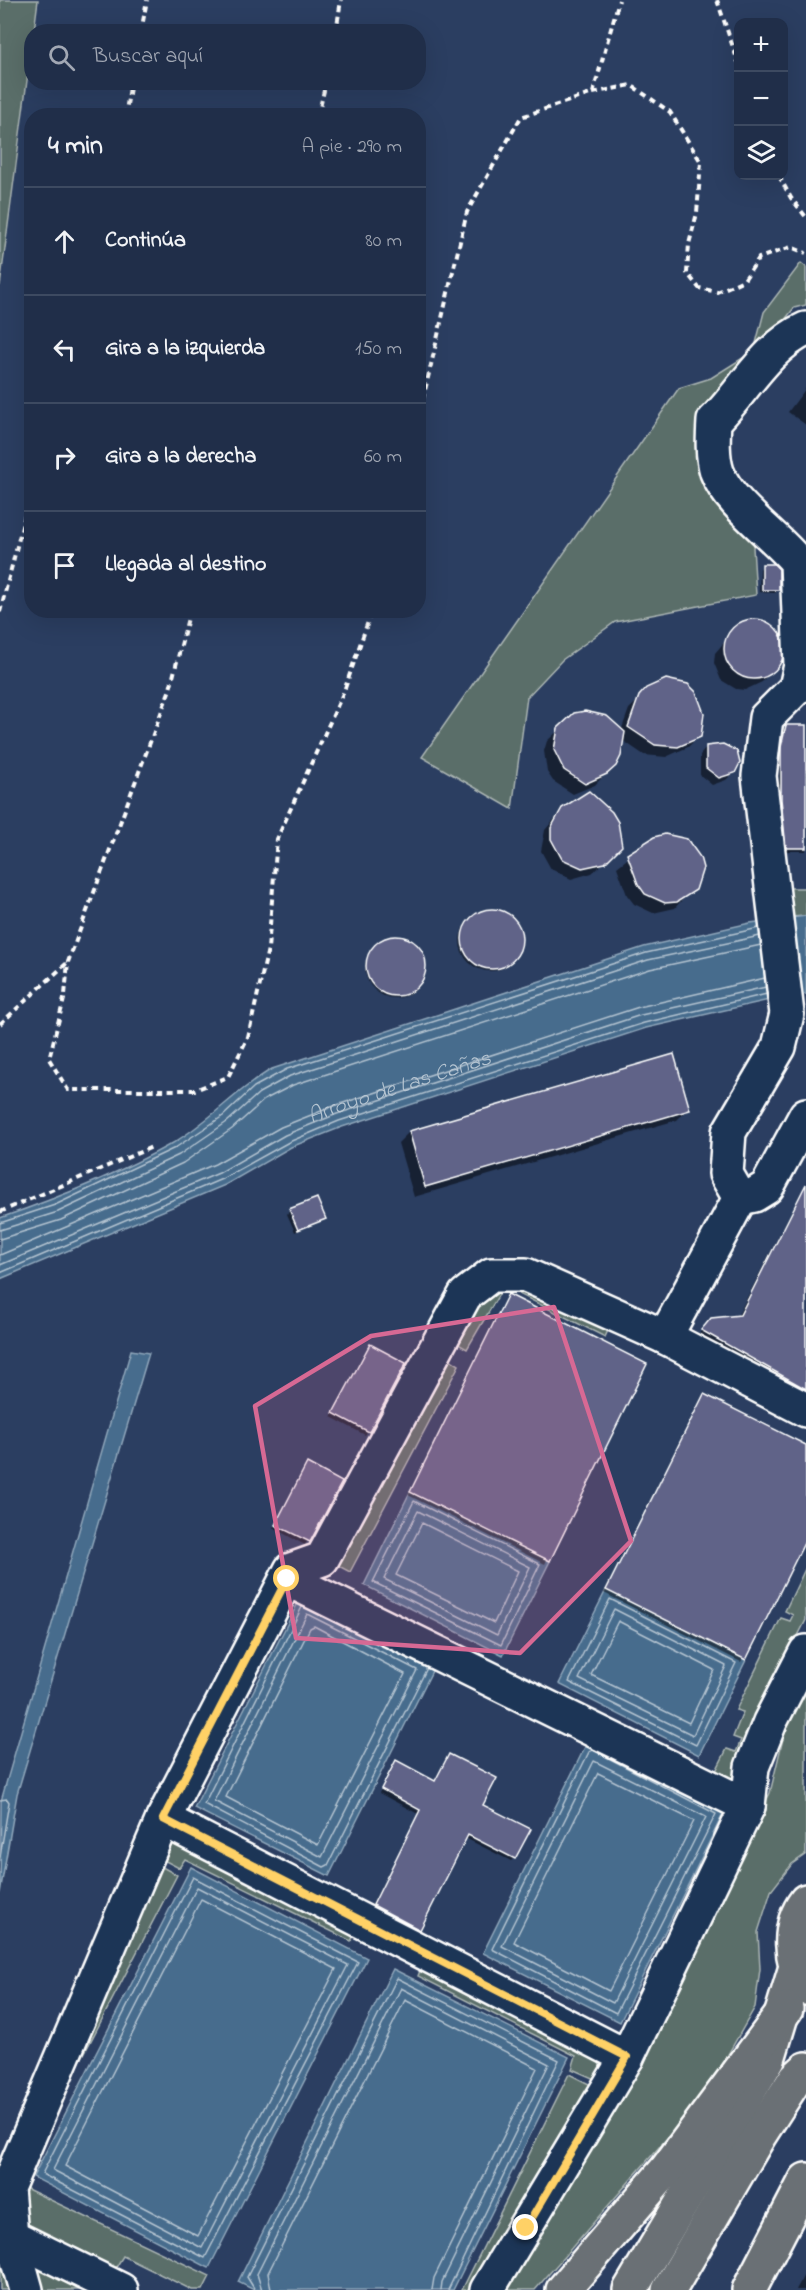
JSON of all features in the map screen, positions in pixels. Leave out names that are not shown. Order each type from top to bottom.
[{"type":"main road","points":[[630,2290],[768,2059],[796,1990],[792,1939],[801,1908],[806,1901]]},
{"type":"main road","points":[[563,2290],[666,2170],[796,1990]]},
{"type":"main road","points":[[669,2290],[760,2134],[796,2078],[806,2069]]},
{"type":"main road","points":[[749,2290],[806,2180]]},
{"type":"lane","points":[[740,1198],[726,1174],[729,1132],[779,1047],[787,1014],[773,911],[759,776],[760,748],[766,718],[795,688],[801,665],[798,562],[735,499],[718,473],[713,448],[714,421],[733,402],[782,342],[806,329]]},
{"type":"lane","points":[[665,1337],[740,1198],[754,1195],[767,1187],[806,1115]]},
{"type":"lane","points":[[26,2290],[11,2236],[7,2188],[163,1819],[291,1570],[322,1559],[465,1295],[491,1275],[526,1275],[665,1337],[806,1410]]},
{"type":"lane","points":[[322,1559],[330,1587],[343,1606]]},
{"type":"lane","points":[[287,1579],[748,1806]]},
{"type":"lane","points":[[487,2290],[627,2057],[748,1806],[752,1767],[770,1722],[806,1652]]},
{"type":"lane","points":[[163,1819],[627,2057]]},
{"type":"lane","points":[[11,2236],[121,2290]]},
{"type":"path","points":[[142,24],[147,0]]},
{"type":"path","points":[[337,24],[341,0]]},
{"type":"path","points":[[592,93],[619,0]]},
{"type":"path","points":[[717,0],[734,50]]},
{"type":"path","points":[[426,386],[467,212],[521,117],[592,93],[631,85],[670,112],[701,162],[697,213],[689,244],[687,273],[699,288],[717,292],[744,280],[759,258],[791,247],[806,253]]},
{"type":"path","points":[[126,108],[130,90]]},
{"type":"path","points":[[320,108],[324,90]]},
{"type":"path","points":[[780,180],[790,198],[806,217]]},
{"type":"path","points":[[0,612],[24,519]]},
{"type":"path","points":[[188,618],[170,689],[68,963],[65,995],[49,1059],[68,1090],[195,1090],[228,1077],[248,1037],[268,949],[277,839],[344,691],[369,618]]},
{"type":"path","points":[[0,1024],[68,963]]},
{"type":"path","points":[[0,1212],[152,1147]]},
{"type":"highlighted area","points":[[554,1307],[631,1541],[520,1653],[296,1638],[255,1406],[371,1336]]},
{"type":"green space","points":[[0,0],[38,0],[35,24],[24,24],[26,90],[0,286]]},
{"type":"green space","points":[[801,263],[806,267],[806,305],[794,308],[729,392],[705,406],[697,432],[760,537],[753,547],[756,595],[615,622],[562,660],[527,697],[512,809],[422,757],[679,388],[711,378],[754,351],[764,312]]},
{"type":"green space","points":[[789,888],[806,888],[806,916],[790,917]]},
{"type":"green space","points":[[523,1282],[611,1324],[605,1337],[517,1293]]},
{"type":"green space","points":[[505,1284],[467,1349],[453,1341],[445,1356],[459,1365],[350,1572],[333,1563],[464,1308]]},
{"type":"green space","points":[[806,1567],[806,1620],[770,1690],[739,1774],[730,1779],[713,1777],[727,1749],[736,1752],[741,1740],[733,1737],[743,1712],[736,1710],[781,1618],[790,1621],[793,1615],[785,1611]]},
{"type":"green space","points":[[806,1675],[806,1854],[792,1864],[771,1891],[758,1932],[760,1969],[755,2007],[706,2093],[535,2290],[500,2290],[755,1824],[770,1793],[786,1726]]},
{"type":"green space","points":[[180,1838],[358,1927],[351,1941],[185,1859],[179,1868],[154,1855],[165,1841]]},
{"type":"green space","points":[[153,1862],[177,1875],[31,2156]]},
{"type":"green space","points":[[423,1963],[596,2055],[601,2068],[599,2081],[572,2069],[576,2056],[418,1976]]},
{"type":"green space","points":[[569,2074],[597,2088],[473,2290],[462,2290]]},
{"type":"green space","points":[[21,2186],[210,2276],[203,2290],[192,2290],[123,2256],[112,2274],[53,2245],[33,2231],[27,2223],[23,2210]]},
{"type":"green space","points":[[0,2252],[14,2290],[0,2290]]},
{"type":"green space","points":[[33,2261],[89,2290],[44,2290]]},
{"type":"water","name":"Arroyo de Las Cañas","points":[[806,916],[806,994],[769,1000],[646,1028],[342,1127],[291,1147],[225,1185],[0,1279],[0,1218],[132,1165],[173,1143],[199,1126],[246,1086],[272,1069],[644,947],[750,923]]},
{"type":"water","points":[[131,1350],[149,1353],[17,1794],[0,1893],[1,1801]]},
{"type":"water","points":[[410,1492],[550,1561],[503,1655],[364,1585]]},
{"type":"water","points":[[606,1590],[746,1660],[699,1755],[559,1684]]},
{"type":"water","points":[[302,1595],[436,1663],[329,1876],[194,1808]]},
{"type":"water","points":[[588,1741],[725,1810],[620,2022],[483,1953]]},
{"type":"water","points":[[191,1867],[367,1958],[209,2268],[33,2177]]},
{"type":"water","points":[[393,1969],[569,2057],[453,2290],[254,2290],[238,2282]]},
{"type":"building","points":[[762,564],[774,564],[779,569],[779,590],[762,590]]},
{"type":"building","points":[[754,619],[771,624],[779,632],[784,649],[779,666],[771,674],[754,679],[737,674],[729,666],[724,649],[729,632],[737,624]]},
{"type":"building","points":[[666,679],[688,684],[696,692],[704,713],[701,737],[678,747],[655,745],[628,727],[639,696],[646,688]]},
{"type":"building","points":[[585,711],[607,716],[625,732],[621,756],[616,766],[607,774],[585,784],[564,770],[554,750],[558,728],[574,713]]},
{"type":"building","points":[[786,725],[806,725],[806,848],[786,848],[781,799],[781,747]]},
{"type":"building","points":[[723,744],[737,751],[740,763],[735,773],[719,778],[706,768],[706,746]]},
{"type":"building","points":[[589,791],[612,812],[618,822],[622,846],[605,863],[582,868],[562,859],[551,839],[551,828],[562,808]]},
{"type":"building","points":[[665,834],[687,839],[700,857],[703,868],[696,890],[677,902],[665,903],[645,894],[638,884],[627,854],[654,837]]},
{"type":"building","points":[[492,909],[509,914],[517,922],[522,939],[517,956],[509,964],[492,969],[475,964],[467,956],[462,939],[467,922],[475,914]]},
{"type":"building","points":[[396,936],[413,941],[421,949],[426,966],[421,983],[413,991],[396,996],[379,991],[371,983],[366,966],[371,949],[379,941]]},
{"type":"building","points":[[674,1054],[690,1110],[425,1187],[409,1131]]},
{"type":"building","points":[[806,1184],[806,1389],[701,1330],[711,1318],[740,1315]]},
{"type":"building","points":[[317,1198],[326,1219],[298,1230],[289,1209]]},
{"type":"building","points":[[508,1294],[647,1364],[550,1561],[410,1492]]},
{"type":"building","points":[[370,1344],[406,1363],[369,1432],[333,1413]]},
{"type":"building","points":[[704,1394],[806,1445],[806,1539],[746,1660],[606,1590]]},
{"type":"building","points":[[307,1463],[342,1482],[310,1542],[275,1525]]},
{"type":"building","points":[[449,1754],[497,1778],[483,1805],[531,1829],[515,1859],[468,1835],[420,1930],[373,1905],[420,1810],[381,1789],[396,1760],[435,1781]]},
{"type":"route","points":[[287,1579],[163,1819],[627,2057],[526,2228]]}]
